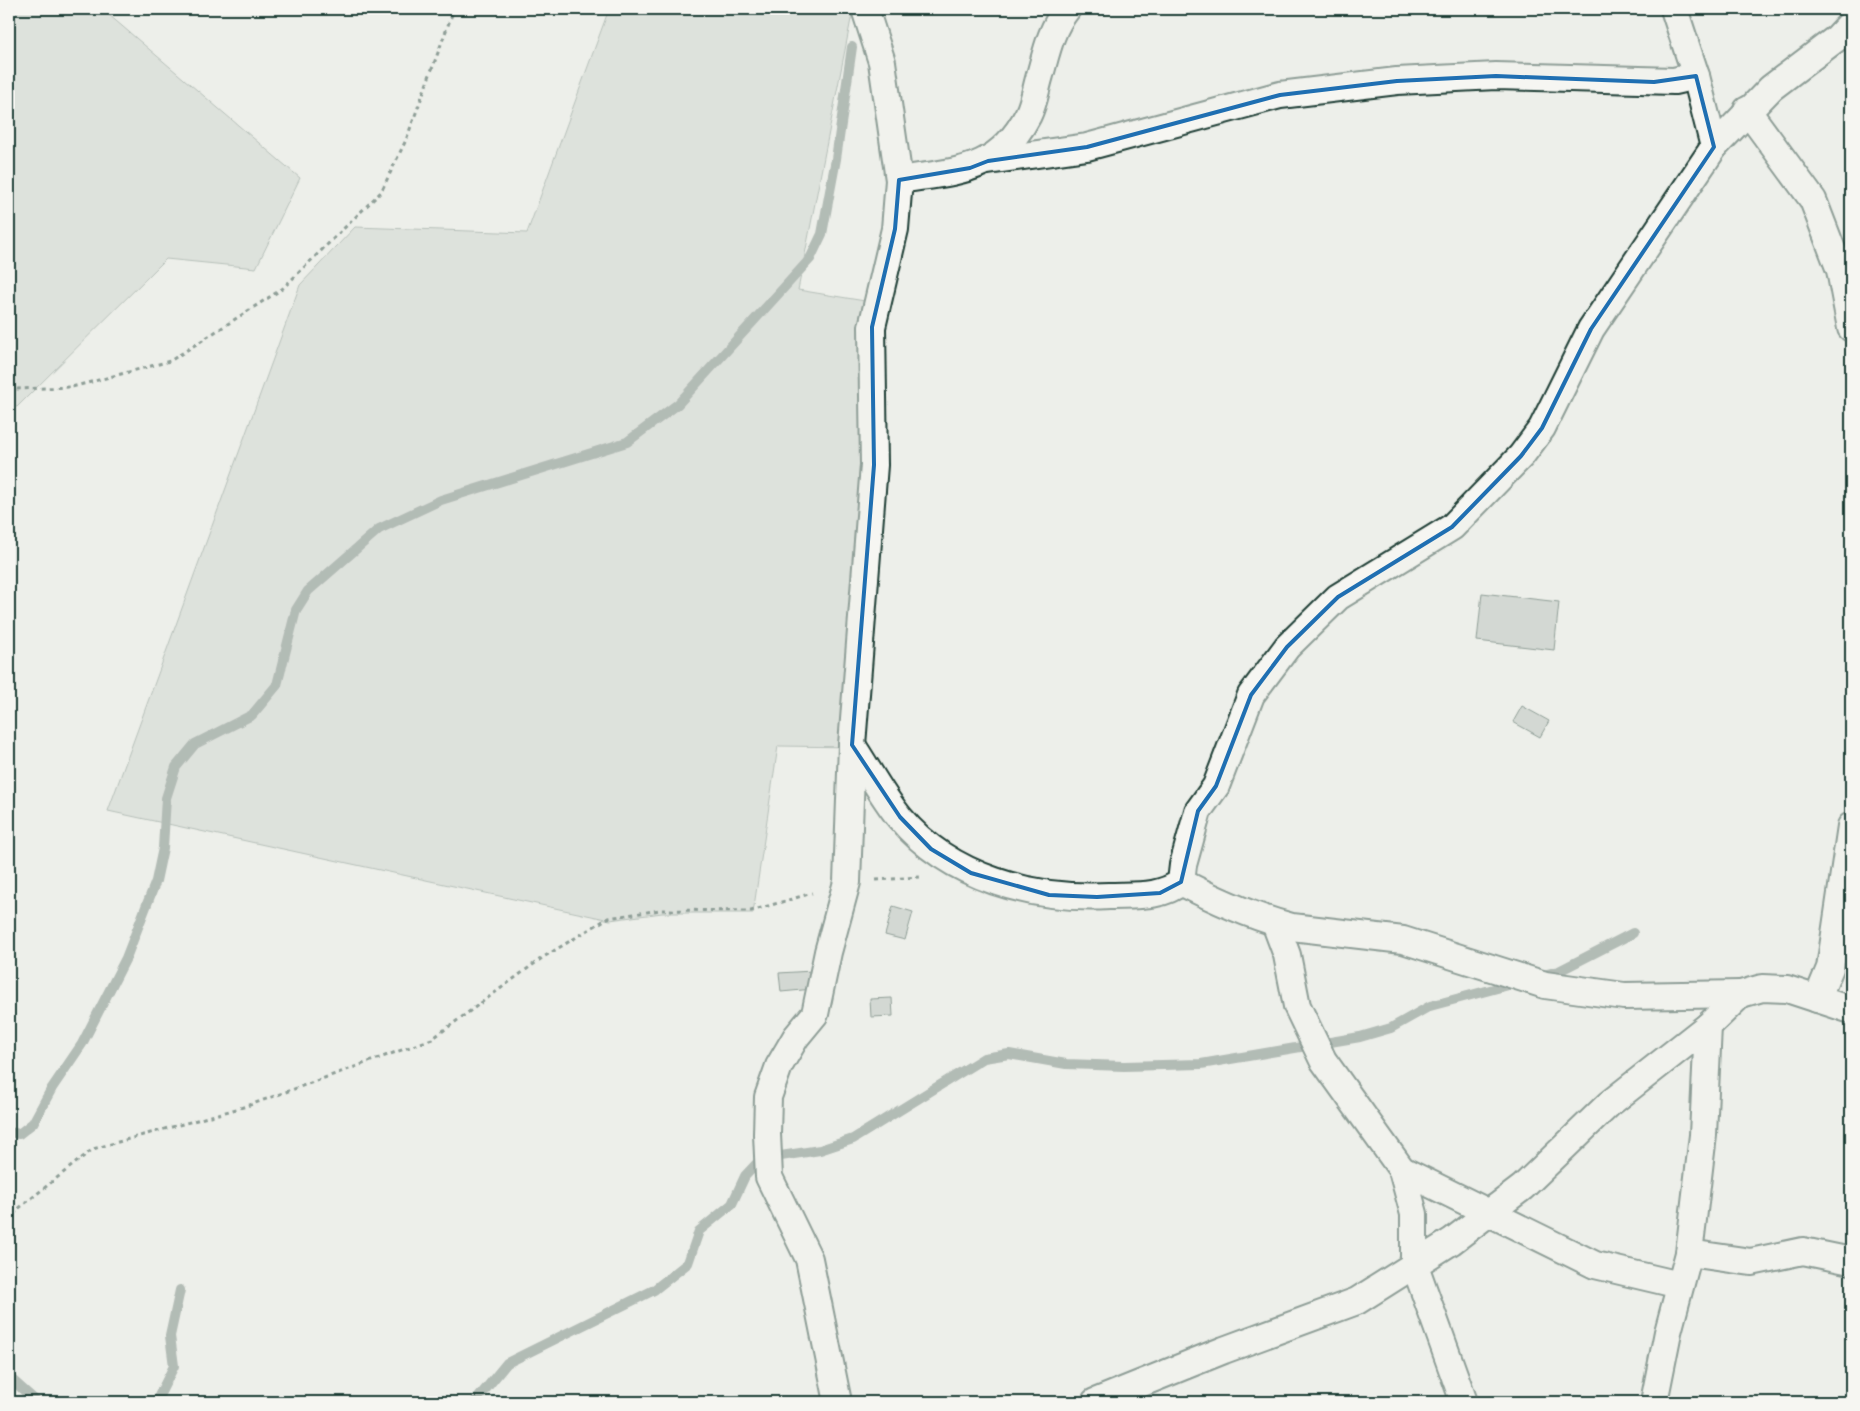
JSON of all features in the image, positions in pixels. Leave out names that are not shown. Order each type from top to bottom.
[{"type":"street","points":[[838,1402],[809,1260],[769,1177],[767,1134],[768,1097],[784,1059],[796,1037],[815,1014],[828,952],[847,882],[852,745],[874,465],[872,327],[895,229],[899,180],[882,62],[865,9]]},
{"type":"street","points":[[988,160],[1017,132],[1029,114],[1055,25],[1067,9]]},
{"type":"street","points":[[1674,9],[1696,76],[1714,147]]},
{"type":"street","points":[[852,745],[900,817],[931,849],[970,873],[1049,895],[1097,897],[1160,893],[1172,889],[1181,882],[1182,864],[1198,811],[1216,786],[1251,695],[1287,647],[1338,597],[1452,527],[1521,456],[1542,428],[1592,329],[1714,147],[1747,110],[1771,88],[1837,38],[1851,23]]},
{"type":"street","points":[[899,180],[970,168],[988,160],[1087,147],[1280,95],[1387,82],[1496,76],[1674,82],[1696,76]]},
{"type":"street","points":[[1747,110],[1813,200],[1840,270],[1851,328]]},
{"type":"street","points":[[1817,998],[1830,968],[1851,826]]},
{"type":"street","points":[[1181,882],[1227,906],[1292,928],[1403,940],[1545,985],[1624,996],[1741,994],[1762,988],[1779,989],[1817,998],[1851,1010]]},
{"type":"street","points":[[1275,923],[1287,955],[1297,1006],[1323,1060],[1402,1170],[1414,1214],[1414,1263],[1464,1402]]},
{"type":"street","points":[[1095,1402],[1224,1350],[1357,1302],[1414,1263],[1452,1241],[1523,1187],[1609,1104],[1708,1026],[1741,994]]},
{"type":"street","points":[[1654,1402],[1689,1253],[1703,1135],[1708,1026]]},
{"type":"street","points":[[1402,1170],[1595,1265],[1680,1285]]},
{"type":"street","points":[[1689,1253],[1751,1262],[1803,1251],[1851,1261]]},
{"type":"path","points":[[9,387],[17,389],[72,387],[170,361],[282,289],[381,192],[406,140],[454,9]]},
{"type":"path","points":[[9,1221],[18,1209],[93,1149],[247,1106],[432,1040],[542,958],[608,918],[660,910],[751,911],[847,882],[923,876]]},
{"type":"highlighted area","points":[[1496,76],[1654,82],[1696,76],[1714,147],[1591,329],[1542,428],[1521,456],[1452,527],[1338,597],[1287,647],[1251,695],[1216,786],[1198,811],[1181,882],[1160,893],[1097,897],[1049,895],[1001,883],[971,873],[931,849],[900,817],[852,745],[874,465],[872,327],[895,229],[899,180],[970,168],[988,161],[1087,147],[1280,95],[1397,81]]},
{"type":"shaded area","points":[[9,9],[102,9],[300,178],[256,268],[166,259],[17,407],[9,404]]},
{"type":"shaded area","points":[[609,9],[853,9],[798,290],[877,303],[855,747],[778,746],[753,913],[662,913],[610,920],[108,811],[300,285],[355,227],[527,233]]},
{"type":"building","points":[[1482,593],[1559,602],[1554,650],[1477,641]]},
{"type":"building","points":[[1522,706],[1549,721],[1540,737],[1513,722]]},
{"type":"building","points":[[893,906],[913,912],[905,940],[885,935]]},
{"type":"building","points":[[812,971],[813,989],[781,992],[779,973]]},
{"type":"building","points":[[892,998],[893,1016],[871,1017],[870,999]]},
{"type":"waterway","points":[[9,1132],[19,1134],[33,1123],[52,1088],[82,1044],[126,958],[156,881],[163,848],[166,798],[176,767],[195,744],[252,715],[277,685],[296,610],[308,591],[379,529],[441,500],[627,442],[678,404],[810,259],[822,234],[836,159],[852,47]]},
{"type":"waterway","points":[[1539,976],[1559,971],[1633,933]]},
{"type":"waterway","points":[[475,1402],[507,1363],[654,1290],[688,1263],[699,1231],[732,1204],[745,1176],[761,1159],[820,1150],[853,1139],[984,1058],[1009,1054],[1066,1064],[1124,1066],[1201,1064],[1360,1037],[1391,1028],[1430,1006],[1516,983]]},
{"type":"waterway","points":[[156,1402],[174,1366],[170,1336],[180,1290]]},
{"type":"waterway","points":[[9,1377],[37,1402]]}]
